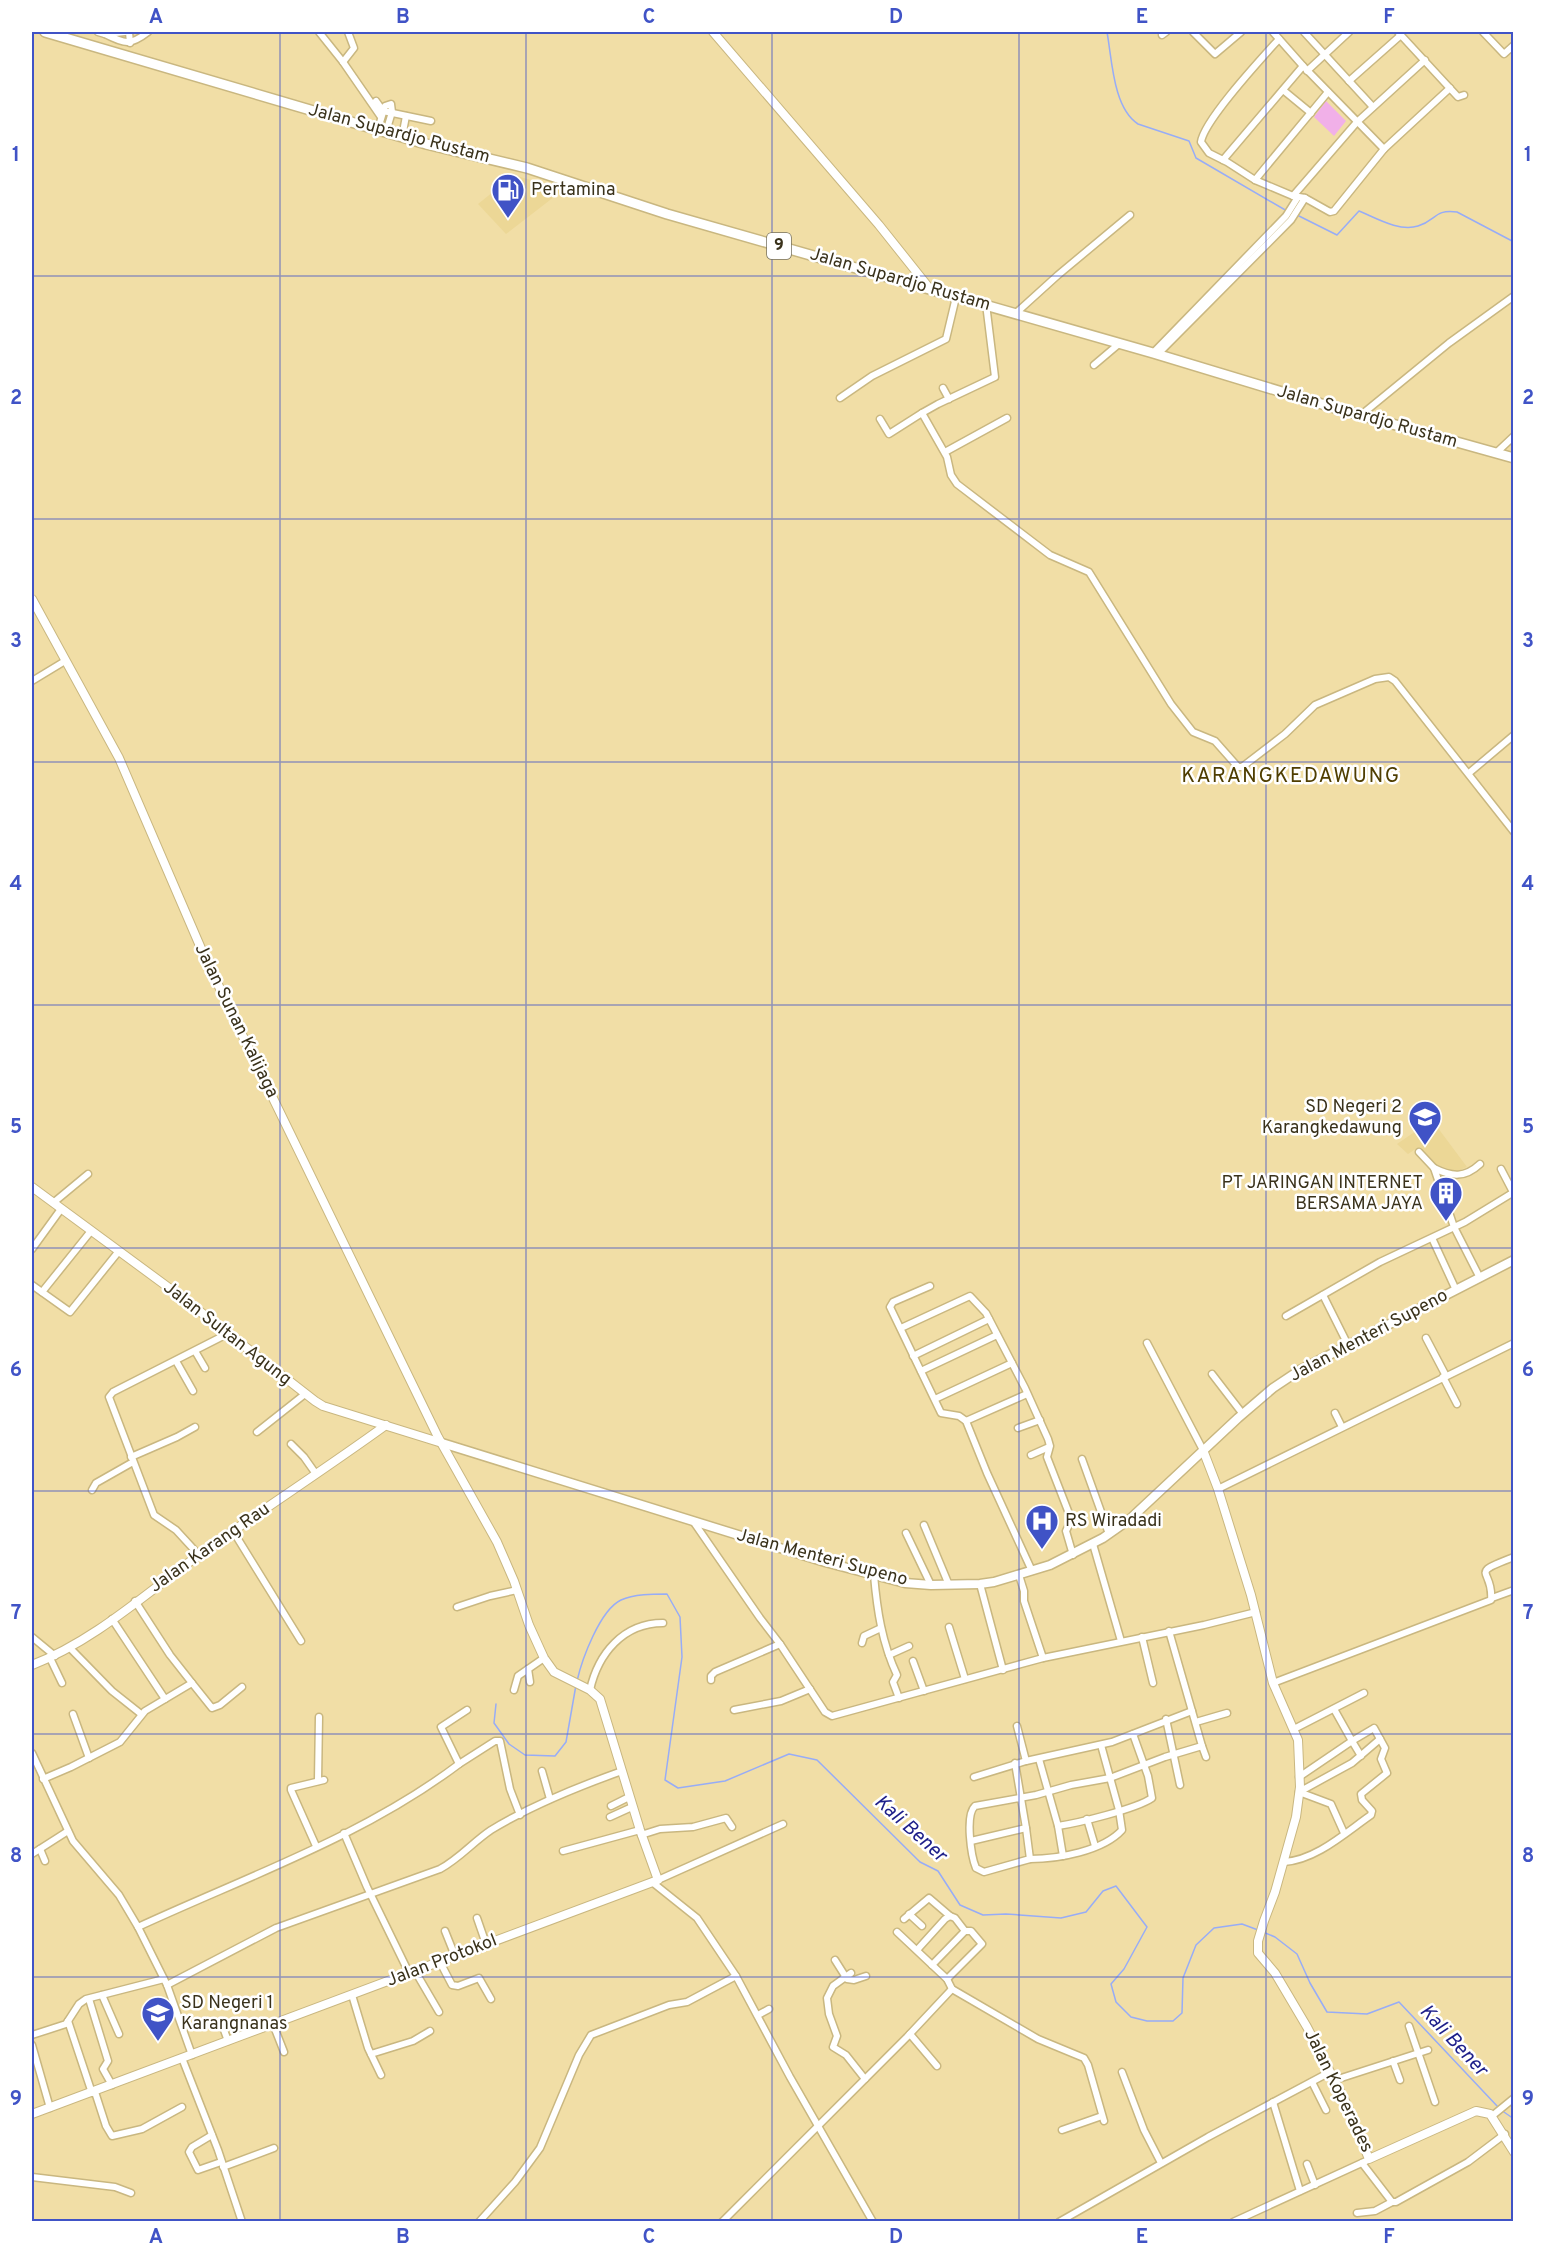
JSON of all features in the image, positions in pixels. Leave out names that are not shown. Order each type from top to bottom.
[{"type":"highway","name":"Jalan Supardjo Rustam","points":[[45,32],[402,137],[527,168],[667,214],[986,304],[1514,458]]},
{"type":"main road","name":"Jalan Menteri Supeno","points":[[442,1443],[825,1562],[904,1583],[980,1584],[1032,1571],[1073,1555],[1093,1544],[1130,1519],[1242,1413],[1273,1388],[1300,1370],[1514,1260]]},
{"type":"street","points":[[102,33],[125,32]]},
{"type":"street","points":[[129,32],[130,43]]},
{"type":"street","points":[[102,33],[130,43],[148,32]]},
{"type":"street","points":[[319,32],[382,114]]},
{"type":"street","points":[[343,62],[354,48],[348,32]]},
{"type":"street","points":[[713,32],[879,225],[930,289]]},
{"type":"street","points":[[1195,32],[1215,54],[1241,32]]},
{"type":"street","points":[[1273,32],[1384,149]]},
{"type":"street","points":[[1304,32],[1373,107]]},
{"type":"street","points":[[1224,160],[1283,90],[1348,32]]},
{"type":"street","points":[[1483,32],[1504,54],[1514,45]]},
{"type":"street","points":[[1349,81],[1400,33],[1458,97],[1464,95]]},
{"type":"street","points":[[1279,39],[1240,83],[1204,132],[1203,147],[1209,153],[1255,180],[1299,197],[1329,212],[1334,211],[1384,149],[1450,88]]},
{"type":"street","points":[[1155,354],[1289,218],[1299,197],[1357,122],[1425,60]]},
{"type":"street","points":[[1283,90],[1311,113]]},
{"type":"street","points":[[1255,180],[1328,92]]},
{"type":"street","points":[[376,101],[382,114]]},
{"type":"street","points":[[389,103],[392,105],[391,113],[382,131],[382,114],[389,103]]},
{"type":"street","points":[[391,113],[431,121]]},
{"type":"street","points":[[402,137],[406,116]]},
{"type":"street","points":[[1016,313],[1130,215]]},
{"type":"street","points":[[1361,415],[1449,343],[1514,296]]},
{"type":"street","points":[[840,398],[872,376],[946,339],[956,297]]},
{"type":"street","points":[[880,419],[889,434],[938,404],[994,379],[996,375],[986,304]]},
{"type":"street","points":[[1094,365],[1120,343]]},
{"type":"street","points":[[943,388],[949,399]]},
{"type":"street","points":[[922,413],[945,452],[951,475],[957,484],[1050,555],[1089,572],[1171,704],[1193,732],[1215,741],[1238,767],[1243,767],[1274,744],[1315,705],[1387,676],[1395,681],[1514,832]]},
{"type":"street","points":[[945,452],[1006,418]]},
{"type":"street","points":[[1496,453],[1514,436]]},
{"type":"street","name":"Jalan Sunan Kalijaga","points":[[32,601],[119,758],[213,974],[442,1443],[497,1542],[544,1658]]},
{"type":"street","points":[[32,681],[65,661]]},
{"type":"street","points":[[1469,773],[1514,735]]},
{"type":"street","points":[[1419,1152],[1434,1168],[1448,1174],[1460,1175],[1473,1170],[1480,1164]]},
{"type":"street","points":[[1434,1168],[1454,1227],[1479,1278]]},
{"type":"street","points":[[1286,1316],[1380,1262],[1454,1227],[1513,1192],[1501,1169]]},
{"type":"street","points":[[53,1203],[88,1174]]},
{"type":"street","name":"Jalan Sultan Agung","points":[[32,1187],[229,1333],[304,1394],[323,1406],[442,1443]]},
{"type":"street","points":[[32,1249],[61,1209]]},
{"type":"street","points":[[42,1292],[91,1231]]},
{"type":"street","points":[[1432,1238],[1456,1290]]},
{"type":"street","points":[[32,1285],[67,1311],[72,1311],[119,1251]]},
{"type":"street","points":[[930,1287],[890,1305],[941,1413],[959,1416],[966,1421],[1032,1571]]},
{"type":"street","points":[[1323,1295],[1348,1345]]},
{"type":"street","points":[[901,1328],[970,1296],[983,1308],[1050,1444],[1047,1457],[1070,1516],[1070,1523],[1066,1531],[1073,1555]]},
{"type":"street","points":[[914,1356],[989,1319]]},
{"type":"street","points":[[199,1555],[176,1530],[154,1515],[109,1397],[113,1392],[229,1333]]},
{"type":"street","points":[[921,1371],[997,1335]]},
{"type":"street","points":[[1426,1338],[1457,1404]]},
{"type":"street","points":[[1147,1343],[1203,1450],[1218,1489],[1256,1611],[1274,1683],[1298,1740],[1299,1792],[1296,1817],[1284,1862],[1298,1860],[1311,1854],[1372,1814],[1361,1796],[1387,1773],[1381,1760],[1385,1751],[1374,1728],[1299,1777]]},
{"type":"street","points":[[1218,1489],[1514,1343]]},
{"type":"street","points":[[195,1351],[205,1368]]},
{"type":"street","points":[[176,1361],[193,1391]]},
{"type":"street","points":[[935,1399],[1012,1363]]},
{"type":"street","points":[[1212,1374],[1242,1413]]},
{"type":"street","points":[[257,1432],[304,1394]]},
{"type":"street","points":[[966,1421],[1027,1394]]},
{"type":"street","points":[[1335,1413],[1342,1427]]},
{"type":"street","points":[[1018,1428],[1040,1420]]},
{"type":"street","name":"Jalan Karang Rau","points":[[32,1665],[69,1648],[112,1619],[199,1555],[386,1425]]},
{"type":"street","points":[[92,1490],[96,1483],[132,1460],[195,1427]]},
{"type":"street","points":[[291,1444],[316,1474]]},
{"type":"street","points":[[1031,1455],[1049,1447]]},
{"type":"street","points":[[1082,1459],[1109,1534]]},
{"type":"street","points":[[693,1521],[825,1712],[831,1716],[1043,1658],[1256,1611]]},
{"type":"street","points":[[924,1525],[949,1585]]},
{"type":"street","points":[[233,1531],[301,1641]]},
{"type":"street","points":[[906,1533],[931,1585]]},
{"type":"street","points":[[1093,1544],[1121,1641]]},
{"type":"street","points":[[1492,1598],[1485,1576],[1486,1570],[1489,1566],[1514,1557]]},
{"type":"street","points":[[874,1575],[881,1628],[897,1675],[893,1684],[899,1698]]},
{"type":"street","points":[[1019,1575],[1024,1591],[1024,1601],[1043,1658]]},
{"type":"street","points":[[980,1584],[1002,1670]]},
{"type":"street","points":[[457,1607],[502,1592],[517,1590]]},
{"type":"street","points":[[1274,1683],[1514,1590]]},
{"type":"street","points":[[135,1601],[170,1655],[212,1708],[220,1705],[242,1687]]},
{"type":"street","points":[[112,1619],[165,1699]]},
{"type":"street","points":[[588,1690],[599,1663],[610,1646],[635,1628],[663,1623]]},
{"type":"street","points":[[949,1627],[966,1679]]},
{"type":"street","points":[[862,1642],[864,1636],[881,1628]]},
{"type":"street","points":[[1169,1631],[1206,1757]]},
{"type":"street","points":[[32,1637],[52,1657],[62,1683]]},
{"type":"street","points":[[1142,1637],[1153,1683]]},
{"type":"street","points":[[711,1680],[715,1672],[780,1644]]},
{"type":"street","points":[[889,1655],[909,1646]]},
{"type":"street","points":[[69,1648],[112,1691],[141,1714]]},
{"type":"street","points":[[514,1690],[518,1676],[544,1658],[551,1669],[588,1690],[602,1704],[656,1881],[697,1918],[736,1976],[873,2222]]},
{"type":"street","points":[[913,1661],[924,1691]]},
{"type":"street","points":[[528,1670],[530,1682]]},
{"type":"street","points":[[43,1779],[120,1742],[141,1714],[192,1683]]},
{"type":"street","points":[[734,1710],[781,1701],[810,1689]]},
{"type":"street","points":[[1294,1729],[1364,1693]]},
{"type":"street","points":[[1334,1709],[1361,1756]]},
{"type":"street","points":[[459,1764],[457,1755],[441,1727],[467,1710]]},
{"type":"street","points":[[974,1777],[1015,1763],[1039,1760],[1101,1745],[1192,1711]]},
{"type":"street","points":[[1196,1722],[1227,1713]]},
{"type":"street","points":[[73,1714],[89,1758]]},
{"type":"street","points":[[316,1846],[291,1790],[293,1787],[318,1781],[319,1717]]},
{"type":"street","points":[[1166,1719],[1180,1785]]},
{"type":"street","points":[[1017,1726],[1026,1761]]},
{"type":"street","points":[[1058,1826],[1119,1810],[1152,1798],[1133,1734]]},
{"type":"street","points":[[1299,1792],[1340,1771],[1380,1739]]},
{"type":"street","points":[[138,1927],[204,1896],[252,1878],[344,1833],[401,1802],[495,1741],[500,1741],[510,1789],[520,1815]]},
{"type":"street","points":[[1101,1745],[1110,1778],[1119,1810],[1122,1830],[1095,1846],[1063,1856],[1030,1859],[981,1872],[974,1865],[970,1820],[972,1808],[1110,1778],[1202,1746]]},
{"type":"street","points":[[32,1753],[73,1840],[119,1895],[138,1927],[166,1982],[192,2055]]},
{"type":"street","points":[[1039,1760],[1058,1826],[1063,1856]]},
{"type":"street","points":[[1015,1763],[1030,1859]]},
{"type":"street","points":[[542,1771],[550,1799]]},
{"type":"street","points":[[32,2035],[61,2027],[68,2021],[79,2004],[89,1999],[166,1982],[276,1928],[444,1867],[489,1832],[520,1815],[578,1786],[622,1772]]},
{"type":"street","points":[[1299,1792],[1331,1804],[1344,1833]]},
{"type":"street","points":[[611,1806],[629,1797]]},
{"type":"street","points":[[610,1816],[632,1807]]},
{"type":"street","points":[[563,1851],[641,1832],[693,1827],[724,1818],[728,1819],[732,1827]]},
{"type":"street","points":[[1087,1819],[1095,1846]]},
{"type":"street","points":[[656,1881],[783,1824]]},
{"type":"street","points":[[971,1841],[1026,1828]]},
{"type":"street","points":[[32,1854],[68,1831]]},
{"type":"street","points":[[344,1833],[370,1893],[412,1972],[439,2012]]},
{"type":"street","points":[[40,1848],[45,1861]]},
{"type":"street","name":"Jalan Koperades","points":[[1284,1862],[1264,1921],[1258,1953],[1292,1999],[1335,2080],[1366,2161],[1470,2112],[1495,2113]]},
{"type":"street","name":"Jalan Protokol","points":[[32,2114],[656,1881]]},
{"type":"street","points":[[922,1926],[907,1916],[929,1898],[955,1918],[965,1931]]},
{"type":"street","points":[[917,1950],[945,1918],[950,1916]]},
{"type":"street","points":[[477,1918],[486,1944]]},
{"type":"street","points":[[445,1931],[455,1956]]},
{"type":"street","points":[[932,1965],[965,1931],[971,1931],[982,1944],[947,1980]]},
{"type":"street","points":[[897,1932],[947,1980],[952,1989],[1038,2039],[1084,2058],[1089,2065],[1103,2119],[1062,2130]]},
{"type":"street","points":[[835,1960],[850,1981],[866,1976]]},
{"type":"street","points":[[440,1962],[452,1985],[458,1986],[479,1978],[491,1999]]},
{"type":"street","points":[[851,1973],[833,1986],[827,1998],[829,2014],[837,2036],[833,2045],[835,2049],[846,2055],[865,2079]]},
{"type":"street","points":[[479,2222],[515,2182],[540,2148],[579,2055],[591,2035],[669,2005],[687,2002],[736,1976]]},
{"type":"street","points":[[722,2222],[952,1989]]},
{"type":"street","points":[[102,1995],[119,2034]]},
{"type":"street","points":[[352,1995],[371,2054],[381,2075]]},
{"type":"street","points":[[89,1999],[108,2061],[104,2070],[112,2085]]},
{"type":"street","points":[[758,2015],[769,2009]]},
{"type":"street","points":[[68,2021],[106,2126],[112,2136],[142,2129],[182,2108]]},
{"type":"street","points":[[273,2024],[284,2052]]},
{"type":"street","points":[[1409,2026],[1435,2102]]},
{"type":"street","points":[[224,2030],[228,2041]]},
{"type":"street","points":[[371,2054],[413,2041],[430,2031]]},
{"type":"street","points":[[910,2034],[937,2066]]},
{"type":"street","points":[[32,2045],[50,2108]]},
{"type":"street","points":[[1335,2080],[1428,2050]]},
{"type":"street","points":[[182,2058],[242,2222]]},
{"type":"street","points":[[1393,2061],[1400,2080]]},
{"type":"street","points":[[1122,2072],[1144,2130],[1161,2163]]},
{"type":"street","points":[[1059,2222],[1161,2163],[1330,2072]]},
{"type":"street","points":[[1312,2082],[1326,2110]]},
{"type":"street","points":[[1514,2098],[1495,2113],[1514,2152]]},
{"type":"street","points":[[1273,2102],[1300,2192]]},
{"type":"street","points":[[1357,2213],[1375,2211],[1403,2199],[1468,2162],[1505,2134]]},
{"type":"street","points":[[212,2135],[190,2149],[189,2152],[198,2170],[274,2148]]},
{"type":"street","points":[[1233,2222],[1366,2161],[1392,2202]]},
{"type":"street","points":[[1307,2164],[1315,2184]]},
{"type":"street","points":[[32,2177],[115,2187],[131,2193]]},
{"type":"shaded area","points":[[1326,101],[1346,121],[1334,136],[1314,117]]},
{"type":"shaded area","name":"Pertamina","points":[[514,175],[563,190],[506,234],[478,204]]},
{"type":"shaded area","name":"SD Negeri 2 Karangkedawung","points":[[1432,1120],[1467,1167],[1455,1172],[1429,1161],[1417,1148],[1408,1154],[1397,1144]]},
{"type":"waterway","points":[[1107,32],[1115,82],[1123,107],[1130,117],[1138,124],[1189,141],[1196,158],[1287,211]]},
{"type":"waterway","points":[[1297,215],[1337,235],[1359,211],[1403,227],[1424,224],[1450,211],[1457,212],[1514,242]]},
{"type":"waterway","name":"Kali Bener","points":[[577,1681],[593,1636],[613,1605],[632,1597],[667,1594],[680,1617],[682,1657],[665,1780],[678,1788],[725,1781],[789,1754],[817,1760],[920,1862],[938,1871],[960,1905],[983,1915],[1006,1914],[1061,1918],[1086,1912],[1103,1891],[1116,1886],[1147,1927],[1124,1969],[1111,1984],[1116,2002],[1131,2017],[1147,2021],[1173,2021],[1182,2013],[1183,1978],[1196,1945],[1214,1928],[1242,1924],[1258,1930]]},
{"type":"waterway","name":"Kali Bener","points":[[496,1704],[494,1723],[509,1744],[525,1755],[555,1756],[566,1742],[576,1685]]},
{"type":"waterway","name":"Kali Bener","points":[[1263,1932],[1275,1937],[1297,1954],[1327,2012],[1367,2014],[1399,2002],[1498,2107]]},
{"type":"waterway","name":"Kali Bener","points":[[1501,2110],[1514,2119]]},
{"type":"place","name":"Pertamina","points":[[508,219]]},
{"type":"place","name":"SD Negeri 2 Karangkedawung","points":[[1425,1146]]},
{"type":"place","name":"PT JARINGAN INTERNET BERSAMA JAYA","points":[[1446,1222]]},
{"type":"place","name":"RS Wiradadi","points":[[1042,1550]]},
{"type":"place","name":"SD Negeri 1 Karangnanas","points":[[158,2042]]},
{"type":"district","name":"KARANGKEDAWUNG","points":[[1291,776]]}]
